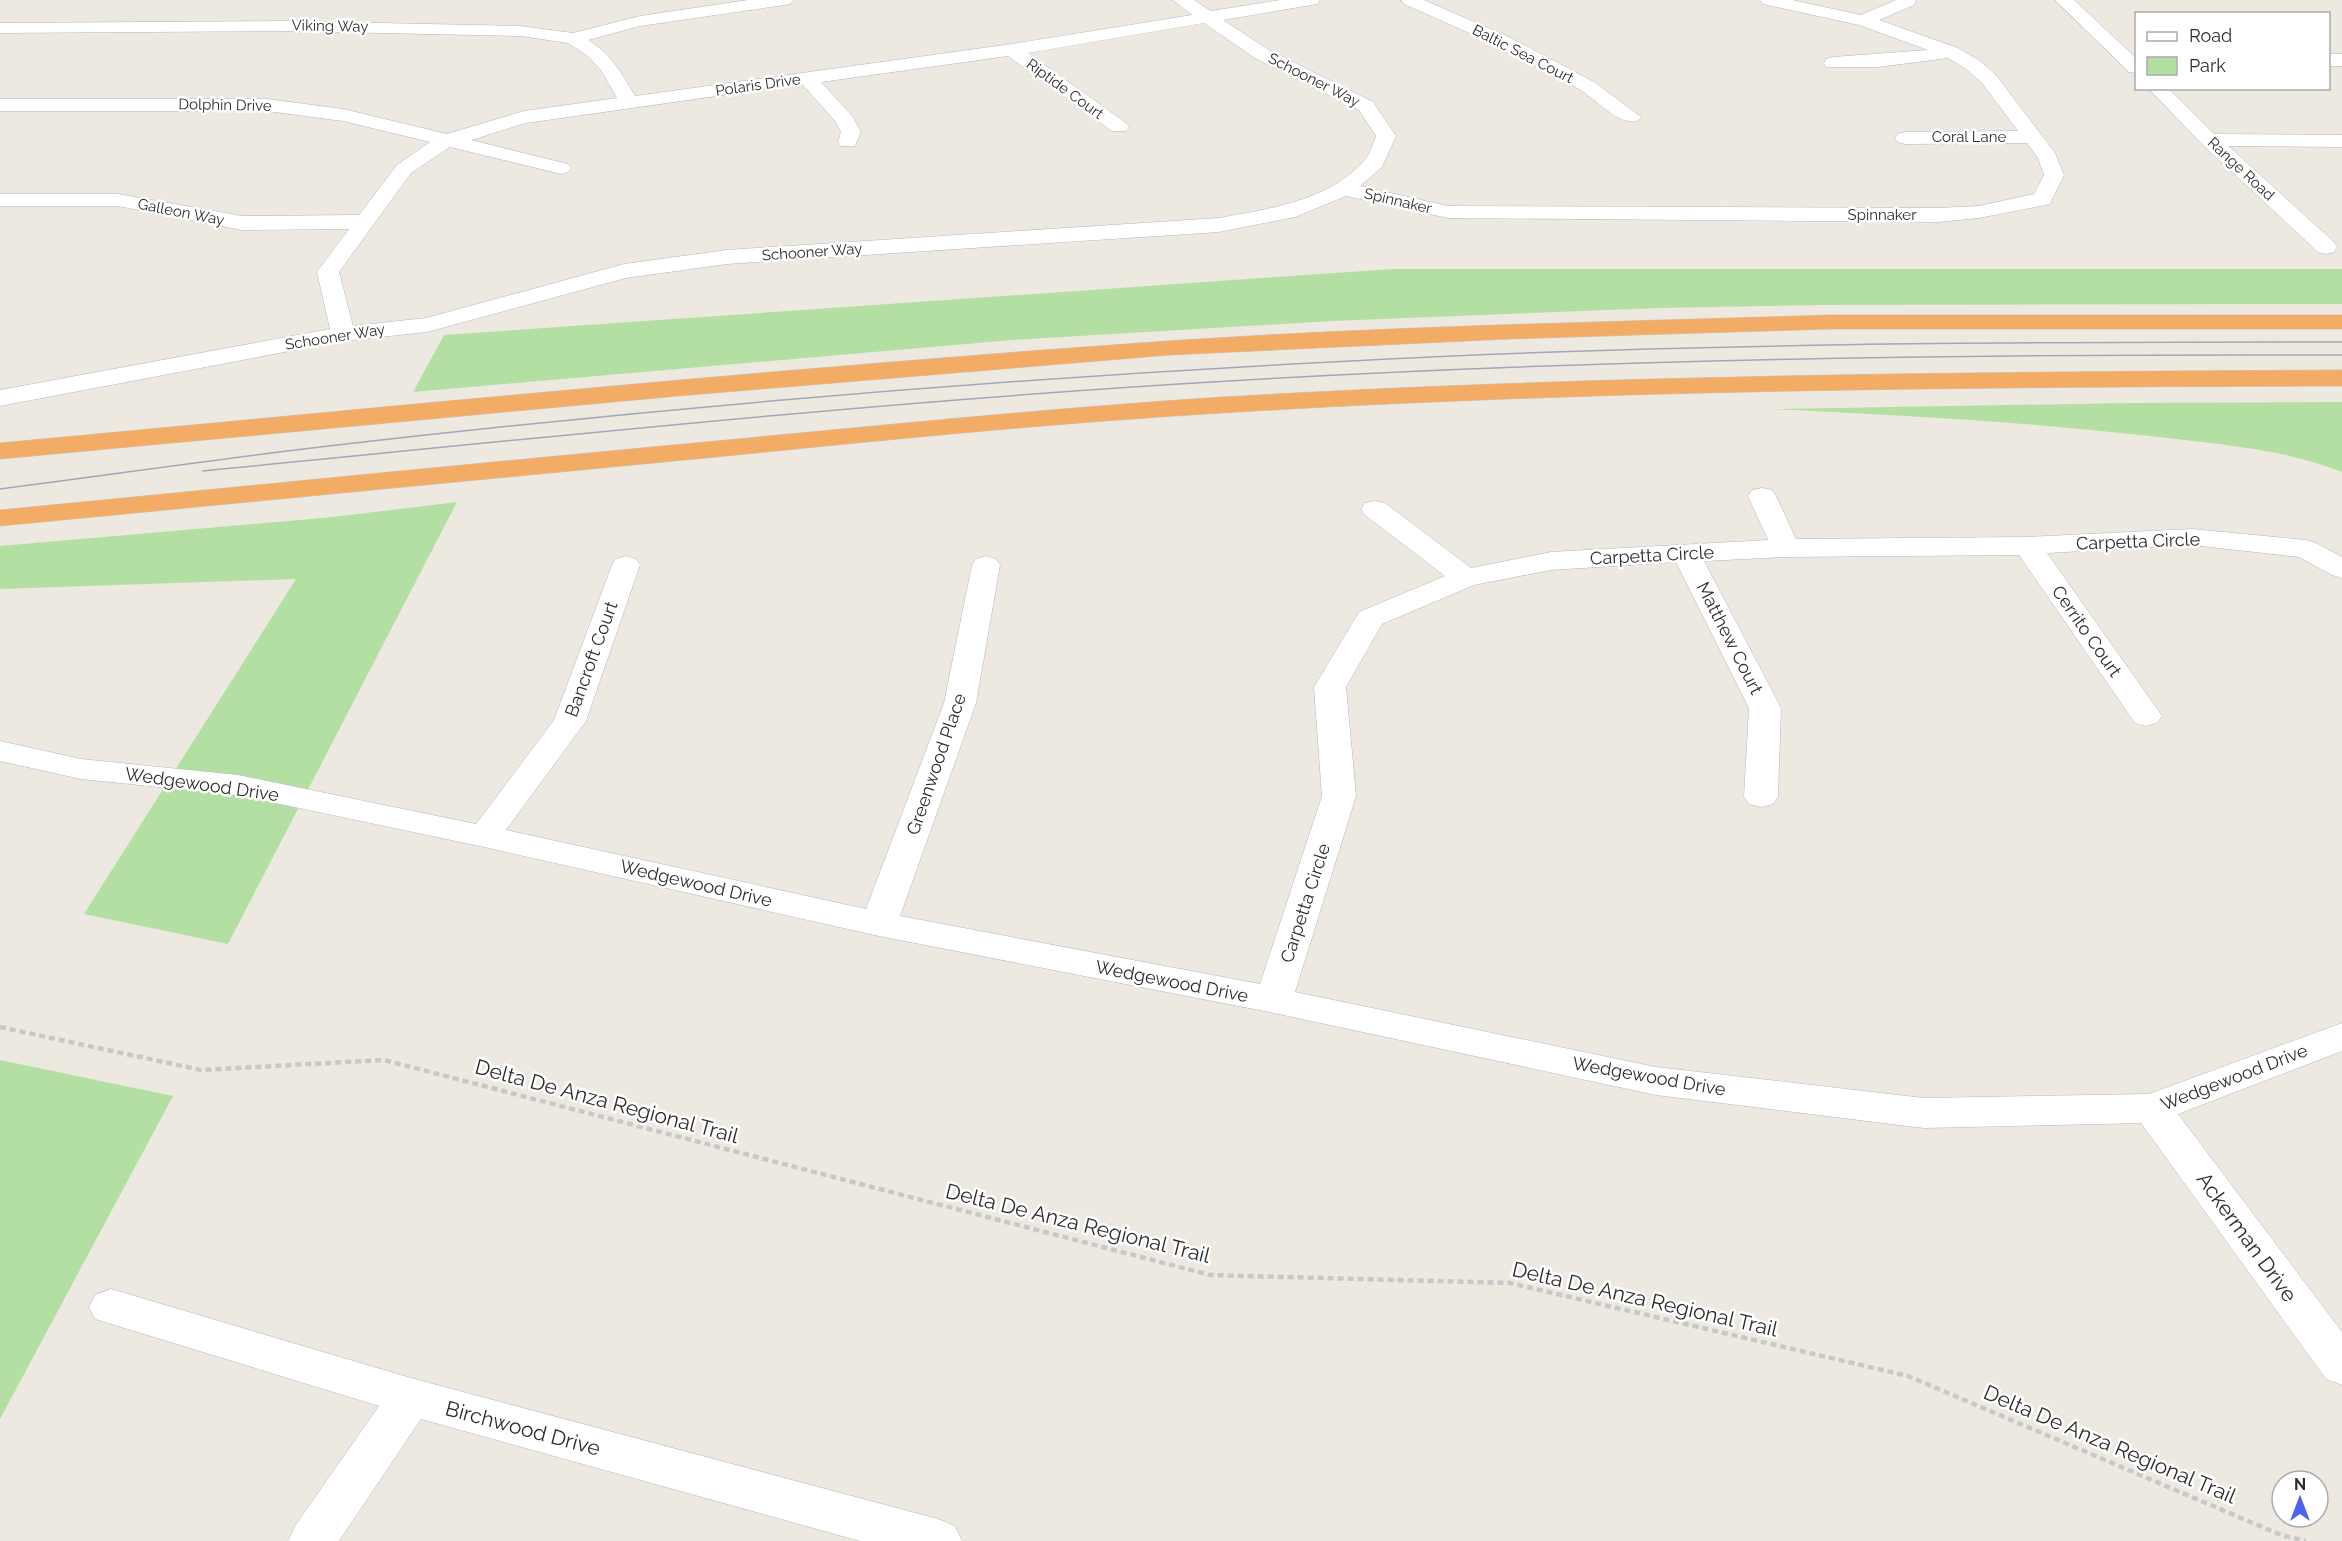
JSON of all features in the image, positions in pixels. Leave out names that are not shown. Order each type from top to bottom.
[{"type":"highway","points":[[0,451],[725,384],[1170,348],[1497,332],[1808,323],[2342,322]]},
{"type":"highway","points":[[0,518],[853,435],[1216,405],[1384,396],[1715,384],[1886,380],[2342,378]]},
{"type":"street","points":[[573,38],[640,21],[784,0]]},
{"type":"street","points":[[1182,0],[1207,16]]},
{"type":"street","name":"Polaris Drive","points":[[343,334],[328,272],[404,169],[446,141],[524,117],[1012,50],[1311,0]]},
{"type":"street","name":"Baltic Sea Court","points":[[1410,0],[1517,48],[1587,86],[1631,117]]},
{"type":"street","name":"Spinnaker","points":[[1344,189],[1448,212],[1938,215],[1979,212],[2042,199],[2054,175],[2048,157],[1989,79],[1972,64],[1951,52],[1863,21],[1769,0]]},
{"type":"street","points":[[2064,0],[2135,67]]},
{"type":"street","points":[[1863,21],[1908,1]]},
{"type":"street","points":[[287,26],[306,6]]},
{"type":"street","name":"Schooner Way","points":[[0,398],[343,334],[427,325],[624,271],[727,257],[1219,225],[1287,212],[1344,189],[1375,163],[1386,136],[1366,106],[1262,54],[1207,16]]},
{"type":"street","name":"Viking Way","points":[[0,28],[287,26],[470,28],[520,31],[573,38],[595,52],[602,59],[629,102]]},
{"type":"street","name":"Riptide Court","points":[[1012,50],[1119,127]]},
{"type":"street","points":[[1833,63],[1878,61],[1951,52]]},
{"type":"street","points":[[807,78],[845,120],[851,132],[848,142]]},
{"type":"street","name":"Range Road","points":[[2159,90],[2209,140],[2325,247]]},
{"type":"street","name":"Dolphin Drive","points":[[0,105],[267,105],[343,115],[561,168]]},
{"type":"street","name":"Coral Lane","points":[[1905,138],[2033,137]]},
{"type":"street","points":[[2209,140],[2342,141]]},
{"type":"street","name":"Galleon Way","points":[[0,200],[118,200],[242,224],[363,222]]},
{"type":"street","points":[[1762,496],[1786,548]]},
{"type":"street","points":[[1375,509],[1466,578]]},
{"type":"street","name":"Carpetta Circle","points":[[1274,1000],[1339,796],[1330,687],[1370,618],[1466,578],[1551,561],[1686,553],[1786,548],[2027,546],[2192,537],[2306,549],[2342,569]]},
{"type":"street","name":"Cerrito Court","points":[[2027,546],[2146,716]]},
{"type":"street","name":"Matthew Court","points":[[1686,553],[1765,708],[1761,798]]},
{"type":"street","name":"Bancroft Court","points":[[484,836],[570,721],[626,565]]},
{"type":"street","name":"Greenwood Place","points":[[879,924],[960,703],[987,565]]},
{"type":"street","name":"Wedgewood Drive","points":[[0,752],[81,769],[238,786],[484,836],[879,924],[1274,1000],[1667,1082],[1924,1113],[2152,1108],[2342,1036]]},
{"type":"street","name":"Ackerman Drive","points":[[2152,1108],[2342,1366]]},
{"type":"street","name":"Birchwood Drive","points":[[111,1307],[411,1397],[938,1541]]},
{"type":"street","points":[[312,1541],[411,1397]]},
{"type":"path","name":"Delta De Anza Regional Trail","points":[[0,1027],[201,1070],[384,1060],[1210,1275],[1510,1283],[1908,1376],[2280,1535],[2306,1541]]},
{"type":"green space","points":[[1392,269],[2342,269],[2342,304],[1821,305],[1659,308],[1332,321],[1012,340],[413,392],[444,335]]},
{"type":"green space","points":[[2342,402],[2342,472],[2272,452],[2150,436],[1962,420],[1774,409],[2130,403]]},
{"type":"green space","points":[[457,502],[228,944],[84,914],[296,579],[0,589],[0,546],[333,517]]},
{"type":"green space","points":[[0,1060],[173,1096],[0,1419]]},
{"type":"tram line","points":[[0,489],[246,456],[456,432],[711,406],[1095,376],[1599,350],[1970,343],[2342,342]]},
{"type":"tram line","points":[[203,471],[833,410],[1086,390],[1353,374],[1635,363],[1918,357],[2342,355]]}]
